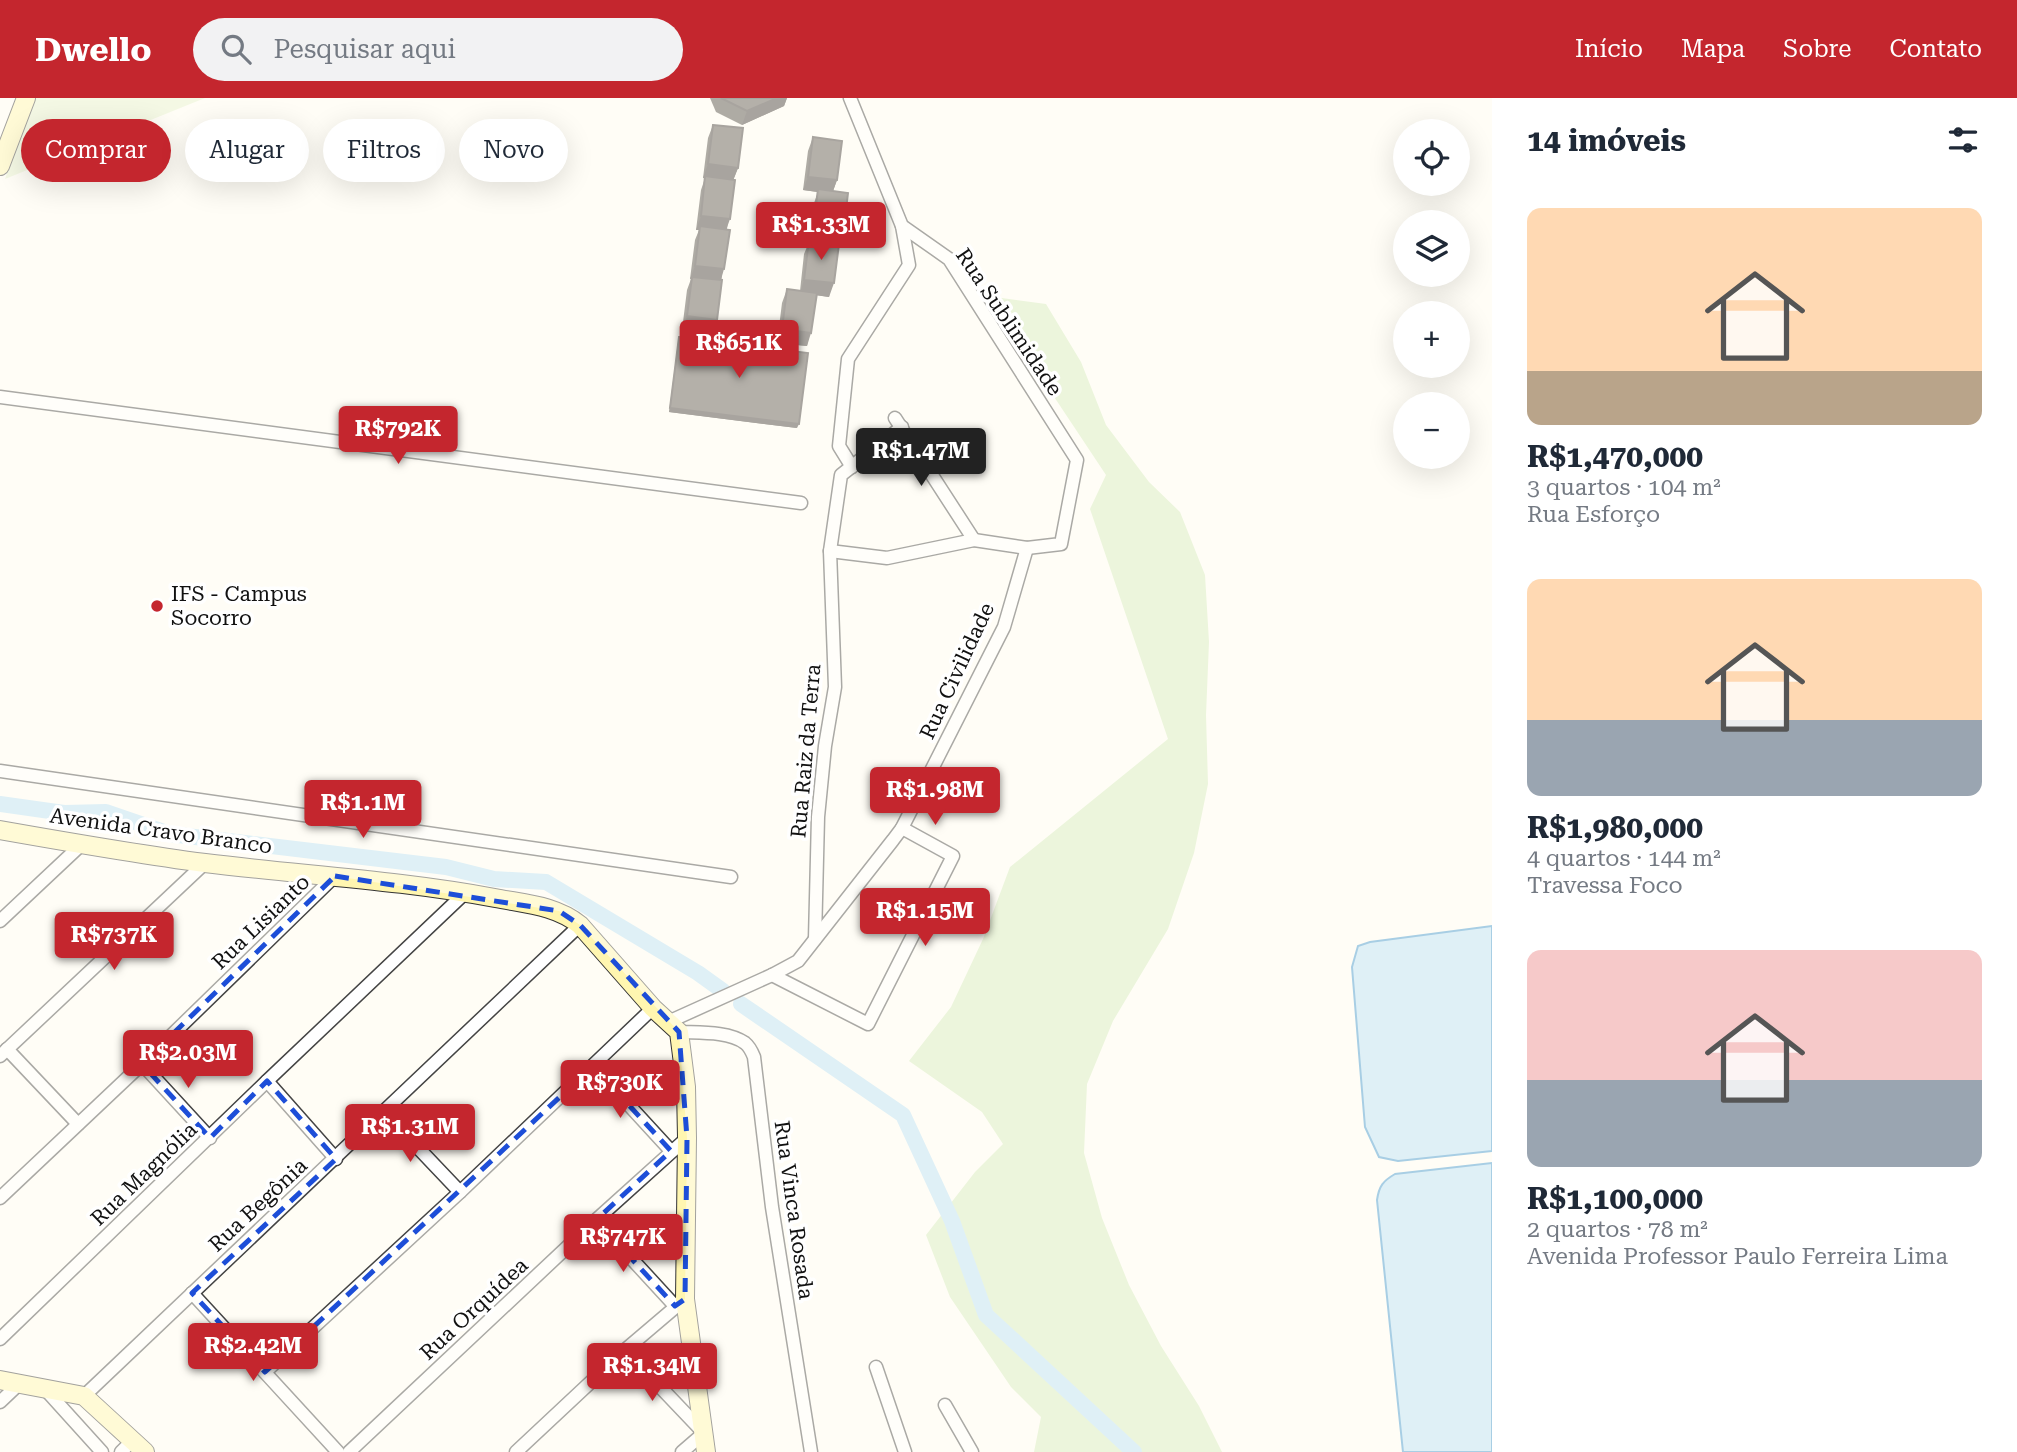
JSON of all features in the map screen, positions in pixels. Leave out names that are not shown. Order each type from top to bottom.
[{"type":"street","points":[[0,166],[26,98]]},
{"type":"street","points":[[850,98],[902,226],[909,265],[848,359],[839,446],[852,467]]},
{"type":"street","name":"Rua Sublimidade","points":[[902,226],[949,259],[1077,460],[1061,544],[1027,548]]},
{"type":"street","points":[[0,397],[801,503]]},
{"type":"street","name":"Rua Raiz da Terra","points":[[815,939],[818,817],[825,746],[835,687],[830,551],[841,475],[898,423],[974,540]]},
{"type":"street","points":[[830,551],[887,558],[974,540],[1027,548]]},
{"type":"street","name":"Rua Civilidade","points":[[673,1027],[798,961],[902,828],[1004,627],[1027,548]]},
{"type":"street","points":[[0,771],[731,877]]},
{"type":"street","points":[[772,975],[868,1024],[953,856],[902,828]]},
{"type":"street","name":"Avenida Cravo Branco","points":[[0,830],[205,863],[466,892],[549,908],[580,925],[673,1027]]},
{"type":"street","points":[[0,921],[82,844]]},
{"type":"street","points":[[78,1124],[4,1053],[205,863]]},
{"type":"street","name":"Rua Lisianto","points":[[0,1198],[335,876]]},
{"type":"street","name":"Rua Magnólia","points":[[0,1339],[466,892]]},
{"type":"street","name":"Rua Begônia","points":[[84,1396],[580,925]]},
{"type":"street","points":[[265,1372],[460,1192],[653,1008]]},
{"type":"street","points":[[673,1027],[686,1087],[687,1138],[680,1302],[706,1452]]},
{"type":"street","name":"Rua Vinca Rosada","points":[[673,1027],[741,1041],[749,1047],[754,1057],[772,1207],[811,1452]]},
{"type":"street","points":[[142,1064],[210,1138]]},
{"type":"street","points":[[593,1066],[671,1151]]},
{"type":"street","points":[[267,1081],[336,1158]]},
{"type":"street","points":[[384,1112],[460,1192]]},
{"type":"street","name":"Rua Orquídea","points":[[349,1452],[687,1138]]},
{"type":"street","points":[[596,1220],[680,1302]]},
{"type":"street","points":[[192,1293],[338,1452]]},
{"type":"street","points":[[516,1452],[680,1302]]},
{"type":"street","points":[[625,1350],[704,1433]]},
{"type":"street","points":[[876,1367],[905,1452]]},
{"type":"street","points":[[0,1380],[84,1396],[133,1448]]},
{"type":"street","points":[[0,1402],[19,1384]]},
{"type":"street","points":[[44,1389],[102,1452]]},
{"type":"street","points":[[944,1405],[972,1452]]},
{"type":"street","points":[[682,1452],[704,1433]]},
{"type":"highlighted area","points":[[335,876],[559,911],[580,925],[679,1032],[687,1138],[685,1299],[675,1306],[596,1220],[671,1151],[593,1066],[265,1372],[192,1293],[336,1159],[267,1081],[210,1138],[142,1064]]},
{"type":"green space","points":[[33,98],[205,98],[153,119],[26,119]]},
{"type":"green space","points":[[21,133],[21,173],[5,179]]},
{"type":"green space","points":[[987,296],[1046,304],[1081,362],[1106,425],[1149,482],[1180,512],[1205,575],[1209,642],[1206,715],[1208,784],[1194,853],[1168,929],[1113,1021],[1087,1084],[1084,1153],[1102,1218],[1129,1285],[1161,1346],[1199,1406],[1222,1452],[1034,1452],[1041,1417],[1011,1387],[950,1297],[926,1235],[975,1172],[1003,1144],[982,1112],[909,1061],[951,1007],[983,939],[1010,867],[1168,739],[1090,509],[1106,475]]},
{"type":"water","points":[[1492,926],[1492,1151],[1398,1161],[1379,1157],[1365,1127],[1352,967],[1358,946],[1370,942]]},
{"type":"water","points":[[1492,1163],[1492,1452],[1403,1452],[1377,1200],[1380,1187],[1395,1174]]},
{"type":"building","points":[[721,98],[777,98],[747,111]]},
{"type":"building","points":[[713,125],[743,128],[738,168],[708,164]]},
{"type":"building","points":[[813,137],[842,141],[837,180],[808,177]]},
{"type":"building","points":[[705,176],[735,180],[730,219],[701,216]]},
{"type":"building","points":[[818,189],[848,193],[843,233],[813,229]]},
{"type":"building","points":[[700,226],[730,230],[724,269],[695,266]]},
{"type":"building","points":[[809,240],[839,244],[834,283],[804,280]]},
{"type":"building","points":[[692,277],[722,280],[717,320],[687,316]]},
{"type":"building","points":[[787,289],[817,293],[811,333],[782,329]]},
{"type":"building","points":[[679,337],[808,353],[799,424],[670,408]]},
{"type":"waterway","points":[[0,804],[64,813],[106,812],[170,834],[446,867],[494,879],[546,882],[698,973],[723,991]]},
{"type":"waterway","points":[[741,1004],[903,1115],[952,1221],[986,1315],[1134,1452]]},
{"type":"place","name":"IFS - Campus Socorro","points":[[157,606]]}]
